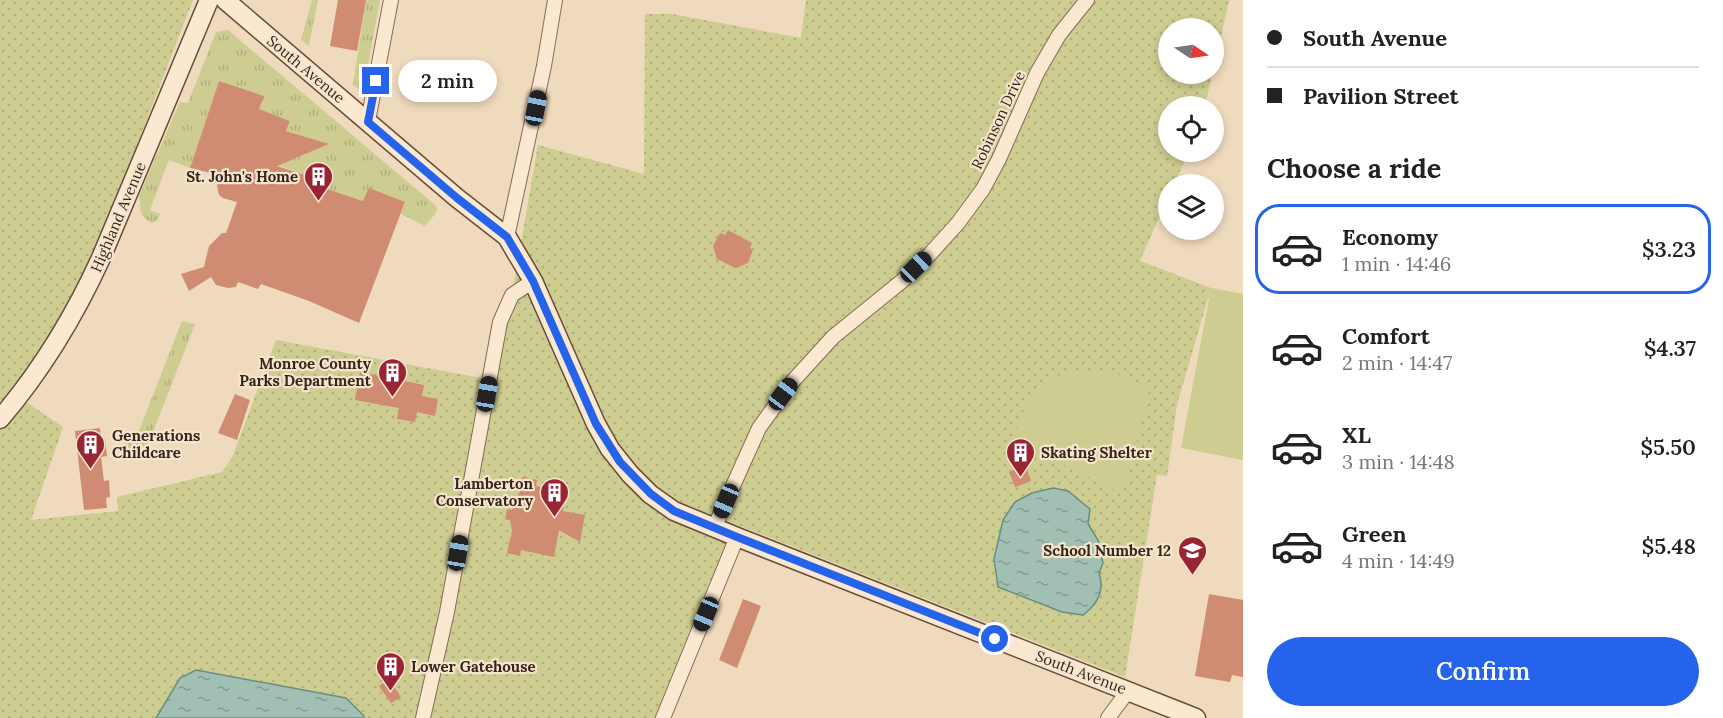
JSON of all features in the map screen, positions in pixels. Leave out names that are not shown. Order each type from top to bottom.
[{"type":"main road","name":"Highland Avenue","points":[[0,419],[19,398],[46,359],[84,295],[209,0]]},
{"type":"main road","name":"South Avenue","points":[[225,0],[457,198],[507,237],[533,281],[596,424],[610,449],[630,474],[651,494],[674,511],[714,528],[1196,718]]},
{"type":"street","points":[[368,122],[391,0]]},
{"type":"street","points":[[507,237],[542,77],[555,0]]},
{"type":"street","name":"Robinson Drive","points":[[714,528],[759,428],[793,381],[833,337],[902,281],[958,224],[999,159],[1037,73],[1059,35],[1087,0]]},
{"type":"street","points":[[423,718],[447,612],[500,322],[512,295],[533,281]]},
{"type":"street","points":[[663,718],[737,537]]},
{"type":"street","points":[[1108,718],[1128,691]]},
{"type":"green space","points":[[0,0],[193,0],[98,245],[52,332],[10,391],[63,427],[31,520],[118,511],[117,497],[222,472],[232,458],[276,340],[497,381],[538,145],[644,174],[645,14],[672,14],[801,38],[806,0],[1229,0],[1224,23],[1224,18],[1158,18],[1158,84],[1210,84],[1207,96],[1158,96],[1158,162],[1184,162],[1179,174],[1158,174],[1158,220],[1140,261],[1211,288],[1177,405],[1167,476],[1157,475],[1125,677],[735,524],[656,718],[0,718]]},
{"type":"green space","points":[[312,0],[318,0],[309,45],[313,49],[301,40]]},
{"type":"green space","points":[[366,0],[380,0],[363,92],[353,85]]},
{"type":"green space","points":[[228,30],[434,204],[437,208],[436,213],[425,226],[401,214],[405,202],[363,201],[318,186],[320,180],[274,164],[296,158],[328,144],[286,131],[290,121],[259,109],[263,96],[219,81],[190,168],[169,160],[150,210],[160,214],[158,220],[152,223],[145,219],[141,213],[139,195],[180,102],[188,103],[216,32]]},
{"type":"green space","points":[[1211,288],[1243,294],[1243,460],[1181,448]]},
{"type":"green space","points":[[182,321],[195,324],[148,445],[126,448],[123,437],[138,433]]},
{"type":"green space","points":[[1066,371],[1109,371],[1150,387],[1126,486],[1116,491],[1013,439],[1030,394]]},
{"type":"water","points":[[1053,488],[1068,491],[1090,509],[1088,524],[1098,540],[1103,563],[1099,573],[1101,591],[1093,606],[1083,615],[1062,612],[998,587],[994,559],[1003,520],[1015,502],[1032,493]]},
{"type":"water","points":[[196,670],[346,698],[364,718],[156,718],[180,678]]},
{"type":"building","points":[[338,0],[366,0],[357,51],[330,46]]},
{"type":"building","name":"St. John's Home","points":[[219,81],[264,96],[259,109],[290,121],[286,131],[329,144],[277,166],[320,180],[318,186],[363,201],[369,188],[405,202],[359,323],[309,301],[261,284],[258,289],[238,282],[236,287],[228,288],[216,285],[211,277],[189,291],[181,274],[204,267],[209,246],[222,233],[226,233],[237,202],[219,195],[217,186],[219,175],[190,168]]},
{"type":"building","points":[[728,230],[752,243],[750,248],[753,250],[748,263],[736,268],[717,259],[713,246],[720,233],[725,235]]},
{"type":"building","name":"Monroe County Parks Department","points":[[360,372],[424,385],[422,396],[438,399],[435,416],[417,412],[415,422],[397,419],[399,408],[355,400]]},
{"type":"building","points":[[235,394],[250,400],[237,440],[218,433]]},
{"type":"building","name":"Generations Childcare","points":[[100,428],[101,440],[105,439],[107,456],[101,457],[104,481],[109,480],[110,497],[106,498],[107,508],[84,510],[75,431]]},
{"type":"building","name":"Skating Shelter","points":[[1026,466],[1031,481],[1015,487],[1009,472]]},
{"type":"building","name":"Lamberton Conservatory","points":[[522,477],[537,480],[536,486],[566,492],[563,511],[585,515],[580,542],[559,530],[554,557],[521,550],[520,556],[507,553],[512,531],[510,520],[505,519],[507,509],[512,510],[514,500],[518,500]]},
{"type":"building","points":[[1209,594],[1243,600],[1243,677],[1232,675],[1230,682],[1195,676]]},
{"type":"building","points":[[743,599],[761,606],[737,668],[719,660]]},
{"type":"building","name":"Lower Gatehouse","points":[[389,679],[401,697],[391,703],[379,686]]},
{"type":"place","name":"St. John's Home","points":[[319,202]]},
{"type":"place","name":"Monroe County Parks Department","points":[[392,398]]},
{"type":"place","name":"Generations Childcare","points":[[91,470]]},
{"type":"place","name":"Skating Shelter","points":[[1020,478]]},
{"type":"place","name":"Lamberton Conservatory","points":[[554,518]]},
{"type":"place","name":"School Number 12","points":[[1192,576]]},
{"type":"place","name":"Lower Gatehouse","points":[[390,692]]},
{"type":"route","points":[[376,81],[368,122],[457,198],[507,237],[533,281],[596,424],[610,449],[630,474],[651,494],[674,511],[995,639]]}]
